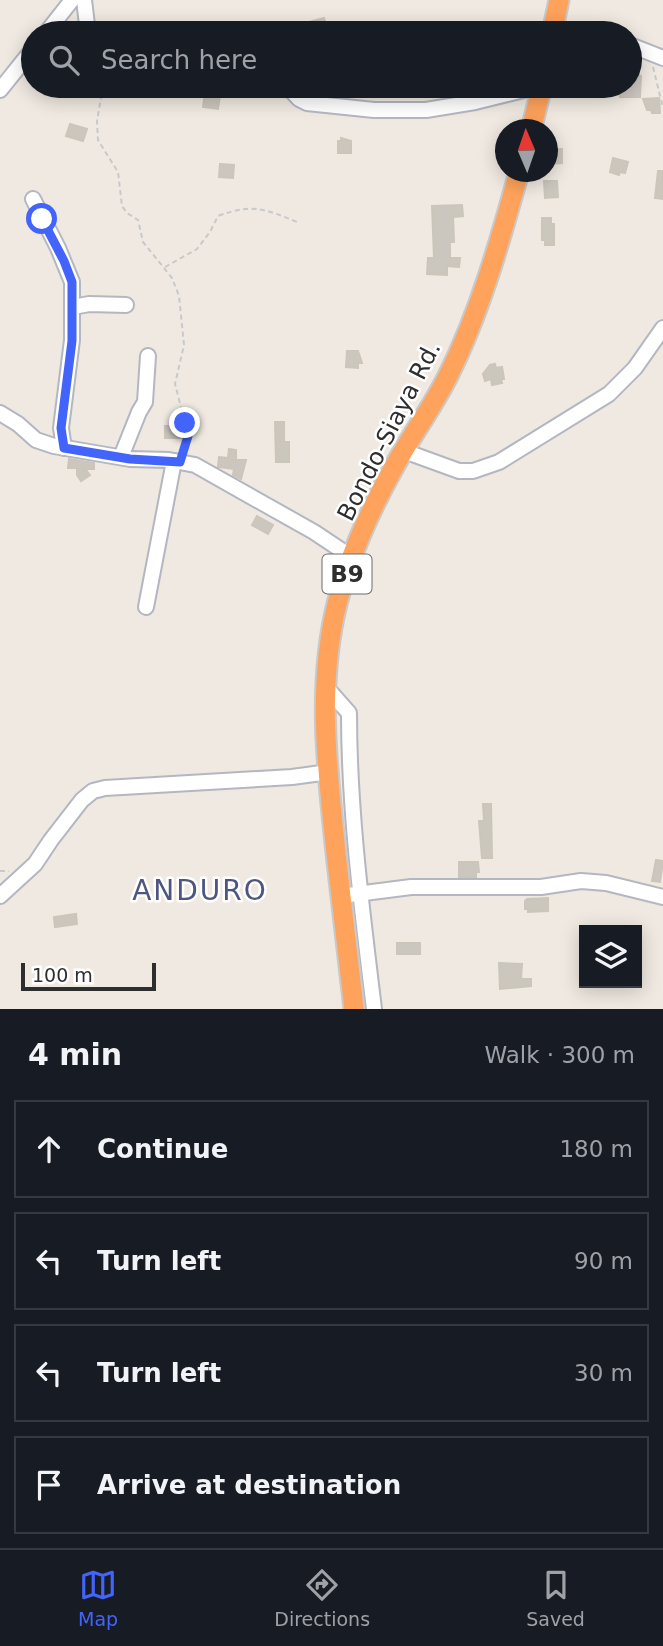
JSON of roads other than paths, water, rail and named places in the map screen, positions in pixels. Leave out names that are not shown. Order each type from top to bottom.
[{"type":"highway","points":[[555,21],[559,0]]},
{"type":"highway","points":[[534,119],[538,98]]},
{"type":"highway","name":"Bondo-Siaya Rd.","points":[[354,1009],[329,772],[326,687],[333,621],[353,558],[380,494],[442,387],[470,327],[516,182]]},
{"type":"street","points":[[55,21],[72,0]]},
{"type":"street","points":[[83,0],[86,21]]},
{"type":"street","points":[[0,90],[21,64]]},
{"type":"street","points":[[298,98],[307,103],[399,111],[449,108],[491,98]]},
{"type":"street","points":[[33,199],[69,273],[73,307],[62,421],[64,448]]},
{"type":"street","points":[[73,307],[89,304],[126,305]]},
{"type":"street","points":[[404,451],[459,471],[473,471],[499,462],[609,394],[635,368],[663,328]]},
{"type":"street","points":[[121,457],[145,402],[149,356]]},
{"type":"street","points":[[0,413],[36,440],[64,448],[195,465],[314,532],[353,558]]},
{"type":"street","points":[[146,607],[177,461]]},
{"type":"street","points":[[326,687],[349,713],[352,809],[374,1009]]},
{"type":"street","points":[[0,896],[35,864],[51,839],[93,790],[292,777],[329,772]]},
{"type":"street","points":[[341,896],[411,887],[541,887],[581,881],[606,883],[663,897]]},
{"type":"district","name":"ANDURO","points":[[200,890]]}]
